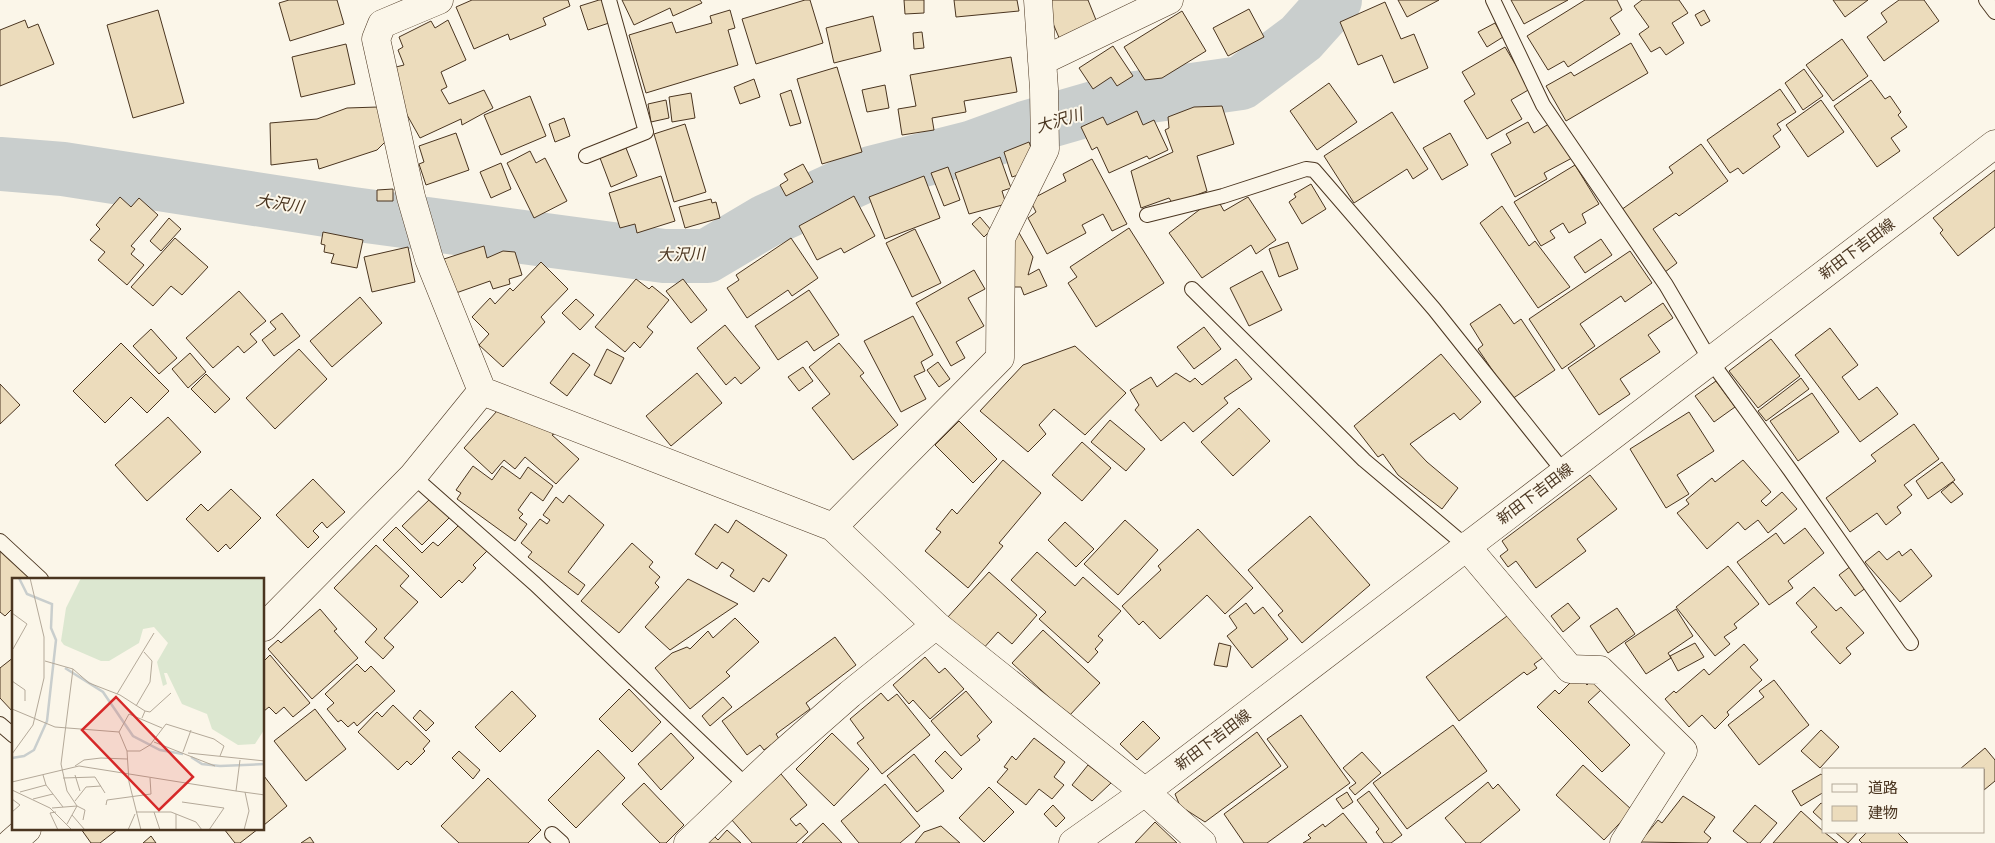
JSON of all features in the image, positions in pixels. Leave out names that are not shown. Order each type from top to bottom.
[{"type":"street","points":[[439,0],[382,24],[376,39],[411,197],[429,259],[482,391],[833,527],[936,625],[1145,792],[1202,843]]},
{"type":"street","points":[[833,527],[1000,358],[1001,238],[1045,149],[1044,89],[1038,0]]},
{"type":"street","points":[[1042,61],[1169,0]]},
{"type":"street","name":"新田下吉田線","points":[[1073,843],[1145,792],[1995,144]]},
{"type":"street","points":[[265,627],[413,476],[482,391]]},
{"type":"street","points":[[1466,546],[1570,669],[1600,670],[1683,750],[1624,843]]},
{"type":"street","points":[[688,843],[747,786],[850,694],[936,625]]},
{"type":"street","points":[[11,843],[26,830]]},
{"type":"lane","points":[[586,156],[646,132],[609,0]]},
{"type":"lane","points":[[1493,0],[1543,105],[1666,285],[1710,360],[1790,470],[1911,643]]},
{"type":"lane","points":[[1986,0],[1995,12]]},
{"type":"lane","points":[[1147,215],[1223,196],[1306,169],[1314,170],[1434,309],[1564,472]]},
{"type":"lane","points":[[1192,289],[1364,460],[1466,546]]},
{"type":"lane","points":[[413,476],[535,584],[747,786]]},
{"type":"lane","points":[[0,541],[41,578]]},
{"type":"lane","points":[[0,724],[12,734]]},
{"type":"building","points":[[289,0],[337,0],[344,24],[290,41],[279,3]]},
{"type":"building","points":[[472,0],[568,0],[570,6],[543,18],[546,25],[510,40],[508,34],[474,49],[456,7]]},
{"type":"building","points":[[602,0],[609,23],[588,30],[580,6]]},
{"type":"building","points":[[622,0],[700,0],[702,3],[673,16],[670,8],[634,25]]},
{"type":"building","points":[[810,0],[823,43],[756,64],[742,19]]},
{"type":"building","points":[[904,0],[924,0],[924,13],[905,14]]},
{"type":"building","points":[[954,0],[1017,0],[1019,11],[956,17]]},
{"type":"building","points":[[1043,0],[1088,0],[1100,30],[1063,47]]},
{"type":"building","points":[[1398,0],[1439,0],[1407,17]]},
{"type":"building","points":[[1511,0],[1568,0],[1524,24]]},
{"type":"building","points":[[1585,0],[1617,0],[1622,10],[1610,18],[1620,34],[1568,67],[1564,61],[1548,70],[1527,36]]},
{"type":"building","points":[[1642,0],[1679,0],[1688,13],[1672,23],[1684,43],[1666,55],[1660,47],[1651,52],[1639,34],[1649,27],[1634,6]]},
{"type":"building","points":[[1833,0],[1868,0],[1845,17]]},
{"type":"building","points":[[1899,0],[1924,0],[1939,21],[1884,61],[1867,37],[1887,22],[1881,13]]},
{"type":"building","points":[[1385,2],[1401,39],[1414,34],[1428,68],[1394,83],[1382,55],[1358,65],[1340,22]]},
{"type":"building","points":[[1249,9],[1264,37],[1228,56],[1213,28]]},
{"type":"building","points":[[158,10],[184,103],[133,118],[107,25]]},
{"type":"building","points":[[730,10],[735,28],[728,30],[738,65],[646,93],[629,35],[672,22],[676,33],[712,23],[710,16]]},
{"type":"building","points":[[1704,10],[1710,21],[1701,26],[1695,15]]},
{"type":"building","points":[[1182,11],[1206,51],[1162,78],[1145,80],[1124,47]]},
{"type":"building","points":[[873,16],[881,51],[834,63],[826,28]]},
{"type":"building","points":[[25,20],[28,28],[38,24],[54,64],[0,86],[0,30]]},
{"type":"building","points":[[448,20],[466,60],[441,72],[447,87],[441,90],[449,104],[484,90],[493,108],[462,125],[461,119],[420,138],[406,113],[396,67],[404,65],[398,50],[403,47],[399,37],[431,21],[435,28]]},
{"type":"building","points":[[1495,23],[1503,37],[1487,47],[1478,32]]},
{"type":"building","points":[[922,32],[924,48],[914,49],[913,33]]},
{"type":"building","points":[[1842,39],[1868,76],[1833,101],[1806,65]]},
{"type":"building","points":[[1631,43],[1648,73],[1566,121],[1546,86],[1571,72],[1574,76]]},
{"type":"building","points":[[346,44],[355,84],[301,97],[292,57]]},
{"type":"building","points":[[1113,46],[1133,76],[1117,86],[1111,77],[1093,89],[1079,68]]},
{"type":"building","points":[[1505,47],[1530,89],[1511,100],[1522,119],[1487,139],[1464,101],[1475,94],[1462,72]]},
{"type":"building","points":[[1011,57],[1017,92],[964,101],[966,112],[932,118],[934,130],[902,135],[898,109],[916,106],[910,75]]},
{"type":"building","points":[[837,67],[862,152],[822,164],[797,79]]},
{"type":"building","points":[[1804,69],[1823,96],[1803,110],[1785,83]]},
{"type":"building","points":[[754,79],[760,97],[740,104],[734,87]]},
{"type":"building","points":[[1871,80],[1885,99],[1890,96],[1901,112],[1898,115],[1907,127],[1891,138],[1900,151],[1877,167],[1834,106]]},
{"type":"building","points":[[1329,83],[1357,122],[1317,150],[1290,111]]},
{"type":"building","points":[[885,85],[889,108],[867,112],[862,90]]},
{"type":"building","points":[[1780,89],[1796,112],[1777,124],[1781,130],[1773,136],[1780,147],[1743,174],[1738,168],[1730,173],[1707,140]]},
{"type":"building","points":[[791,90],[801,123],[790,126],[780,94]]},
{"type":"building","points":[[691,93],[695,118],[672,122],[669,97]]},
{"type":"building","points":[[530,96],[546,136],[501,155],[484,115]]},
{"type":"building","points":[[666,100],[669,118],[651,122],[648,104]]},
{"type":"building","points":[[1821,100],[1844,132],[1808,157],[1786,125]]},
{"type":"building","points":[[1222,106],[1234,144],[1197,156],[1207,191],[1173,204],[1169,198],[1141,208],[1131,171],[1173,152],[1165,130],[1169,128],[1168,117],[1194,107]]},
{"type":"building","points":[[378,107],[386,141],[377,150],[319,169],[317,159],[271,165],[270,123],[317,119],[347,108]]},
{"type":"building","points":[[1137,111],[1143,125],[1154,120],[1168,150],[1149,159],[1147,156],[1109,173],[1097,147],[1092,150],[1081,127],[1103,117],[1107,125]]},
{"type":"building","points":[[1392,112],[1428,169],[1413,179],[1407,169],[1354,203],[1324,156]]},
{"type":"building","points":[[564,118],[570,136],[555,142],[549,124]]},
{"type":"building","points":[[1528,122],[1534,133],[1552,122],[1572,158],[1544,173],[1547,179],[1515,197],[1491,154],[1511,143],[1506,134]]},
{"type":"building","points":[[685,124],[706,192],[674,202],[654,134]]},
{"type":"building","points":[[456,133],[469,170],[426,185],[419,164],[424,162],[419,146]]},
{"type":"building","points":[[1450,133],[1468,165],[1442,180],[1423,148]]},
{"type":"building","points":[[1029,142],[1033,153],[1021,174],[1012,177],[1004,152]]},
{"type":"building","points":[[1701,144],[1728,181],[1679,216],[1676,213],[1653,229],[1677,263],[1665,272],[1621,210],[1673,173],[1669,167]]},
{"type":"building","points":[[626,148],[637,176],[611,187],[600,158]]},
{"type":"building","points":[[530,151],[536,163],[545,158],[567,201],[534,218],[507,163]]},
{"type":"building","points":[[1000,157],[1011,188],[1002,191],[1006,204],[969,214],[955,173]]},
{"type":"building","points":[[1092,159],[1127,224],[1112,231],[1103,214],[1082,225],[1086,233],[1047,254],[1028,218],[1036,212],[1030,200],[1066,181],[1063,174]]},
{"type":"building","points":[[501,163],[511,189],[491,198],[480,172]]},
{"type":"building","points":[[803,164],[813,182],[786,196],[780,185],[788,180],[784,174]]},
{"type":"building","points":[[1575,165],[1599,204],[1582,214],[1586,223],[1569,233],[1563,223],[1550,231],[1555,238],[1541,246],[1514,202]]},
{"type":"building","points":[[948,167],[960,200],[944,206],[931,173]]},
{"type":"building","points":[[1995,170],[1995,227],[1958,256],[1940,233],[1943,230],[1933,218]]},
{"type":"building","points":[[661,176],[675,221],[637,233],[635,224],[620,228],[609,193]]},
{"type":"building","points":[[924,176],[940,218],[885,239],[869,197]]},
{"type":"building","points":[[1311,184],[1326,209],[1302,224],[1289,202],[1296,197],[1294,194]]},
{"type":"building","points":[[393,189],[393,201],[377,201],[377,190]]},
{"type":"building","points":[[854,196],[875,236],[844,253],[841,248],[817,260],[799,226]]},
{"type":"building","points":[[120,197],[131,207],[139,198],[158,215],[131,246],[135,249],[131,254],[144,265],[127,285],[98,260],[105,252],[90,240],[100,229],[96,225]]},
{"type":"building","points":[[1248,197],[1276,240],[1256,254],[1251,245],[1202,278],[1169,233],[1203,207],[1220,204],[1224,211]]},
{"type":"building","points":[[711,199],[712,203],[716,202],[720,218],[685,228],[679,207]]},
{"type":"building","points":[[1502,206],[1529,246],[1535,241],[1570,287],[1538,308],[1480,223]]},
{"type":"building","points":[[980,217],[991,230],[984,237],[972,224]]},
{"type":"building","points":[[169,218],[181,229],[161,251],[150,241]]},
{"type":"building","points":[[1129,228],[1164,283],[1096,327],[1068,283],[1077,277],[1070,267]]},
{"type":"building","points":[[915,229],[941,283],[912,297],[886,243]]},
{"type":"building","points":[[1018,231],[1033,257],[1028,275],[1039,269],[1047,286],[1024,295],[1021,287],[1004,287],[1010,248]]},
{"type":"building","points":[[323,232],[363,240],[357,268],[331,263],[334,254],[324,252],[325,245],[321,244]]},
{"type":"building","points":[[175,238],[208,267],[182,295],[171,286],[153,306],[131,287]]},
{"type":"building","points":[[791,238],[818,278],[792,296],[788,290],[747,318],[727,288],[739,280],[736,275]]},
{"type":"building","points":[[1601,239],[1612,255],[1585,273],[1574,257]]},
{"type":"building","points":[[1288,242],[1298,269],[1279,277],[1269,249]]},
{"type":"building","points":[[484,246],[487,258],[503,251],[515,252],[522,275],[509,279],[510,284],[493,289],[490,281],[456,293],[444,259]]},
{"type":"building","points":[[408,247],[415,282],[372,292],[364,257]]},
{"type":"building","points":[[1630,251],[1652,283],[1625,302],[1621,296],[1580,324],[1595,346],[1562,369],[1529,319]]},
{"type":"building","points":[[541,262],[568,289],[541,317],[545,322],[503,367],[479,345],[489,334],[472,317],[490,298],[495,304],[510,288],[513,291]]},
{"type":"building","points":[[974,270],[985,289],[968,298],[984,326],[956,342],[965,358],[951,366],[916,303]]},
{"type":"building","points":[[1262,271],[1282,310],[1249,326],[1230,288]]},
{"type":"building","points":[[636,279],[649,289],[652,286],[669,300],[647,327],[653,332],[640,348],[634,342],[625,352],[595,327]]},
{"type":"building","points":[[683,279],[707,310],[691,323],[666,291]]},
{"type":"building","points":[[809,290],[839,335],[814,351],[807,341],[778,360],[755,326]]},
{"type":"building","points":[[239,291],[266,321],[250,334],[257,342],[244,353],[238,346],[213,368],[186,338]]},
{"type":"building","points":[[360,297],[382,323],[332,367],[310,341]]},
{"type":"building","points":[[576,299],[594,315],[580,330],[562,313]]},
{"type":"building","points":[[1663,303],[1673,318],[1648,335],[1660,352],[1620,379],[1630,394],[1599,415],[1568,368]]},
{"type":"building","points":[[1500,304],[1514,324],[1521,319],[1555,370],[1512,399],[1478,349],[1483,345],[1470,324]]},
{"type":"building","points":[[282,313],[300,336],[274,356],[262,340],[276,329],[270,322]]},
{"type":"building","points":[[913,316],[933,355],[921,362],[925,371],[914,376],[926,399],[901,412],[864,341]]},
{"type":"building","points":[[725,325],[760,368],[741,384],[735,377],[726,385],[697,348]]},
{"type":"building","points":[[1204,327],[1221,349],[1194,369],[1177,347]]},
{"type":"building","points":[[1830,328],[1858,365],[1842,377],[1859,400],[1877,387],[1898,414],[1860,442],[1795,355]]},
{"type":"building","points":[[151,329],[177,358],[159,374],[133,346]]},
{"type":"building","points":[[1771,339],[1800,376],[1758,408],[1729,371]]},
{"type":"building","points":[[121,343],[169,391],[147,413],[131,397],[105,423],[73,391]]},
{"type":"building","points":[[839,343],[864,373],[860,376],[898,425],[853,460],[812,408],[830,394],[809,367]]},
{"type":"building","points":[[1075,346],[1126,393],[1085,435],[1054,409],[1039,425],[1046,434],[1028,452],[980,411],[1023,365]]},
{"type":"building","points":[[299,349],[327,379],[275,429],[246,398]]},
{"type":"building","points":[[607,349],[624,358],[611,384],[594,375]]},
{"type":"building","points":[[190,353],[206,372],[188,388],[172,369]]},
{"type":"building","points":[[573,353],[590,365],[567,396],[550,383]]},
{"type":"building","points":[[1441,354],[1481,402],[1460,420],[1454,413],[1410,444],[1427,462],[1458,488],[1442,509],[1398,475],[1383,454],[1378,457],[1354,426]]},
{"type":"building","points":[[1236,359],[1252,379],[1224,398],[1228,403],[1193,432],[1184,422],[1161,441],[1135,410],[1139,405],[1130,390],[1151,377],[1157,387],[1176,373],[1190,382],[1195,378],[1202,385]]},
{"type":"building","points":[[938,362],[950,379],[939,387],[927,370]]},
{"type":"building","points":[[803,367],[813,381],[799,391],[788,377]]},
{"type":"building","points":[[697,373],[722,403],[671,446],[646,416]]},
{"type":"building","points":[[206,374],[230,399],[215,413],[191,389]]},
{"type":"building","points":[[1801,378],[1809,389],[1766,421],[1758,411]]},
{"type":"building","points":[[1716,381],[1735,407],[1714,422],[1695,396]]},
{"type":"building","points":[[0,384],[20,405],[0,424]]},
{"type":"building","points":[[1812,393],[1839,432],[1798,461],[1770,421]]},
{"type":"building","points":[[1239,408],[1270,441],[1233,476],[1201,442]]},
{"type":"building","points":[[497,411],[556,433],[552,435],[579,459],[556,484],[525,457],[515,469],[504,460],[492,474],[464,448]]},
{"type":"building","points":[[1689,412],[1714,451],[1677,475],[1689,494],[1666,508],[1630,449]]},
{"type":"building","points":[[168,417],[201,452],[147,501],[115,465]]},
{"type":"building","points":[[1110,420],[1145,449],[1126,471],[1091,442]]},
{"type":"building","points":[[959,421],[997,459],[973,483],[935,445]]},
{"type":"building","points":[[1914,424],[1939,459],[1904,485],[1912,495],[1897,507],[1901,513],[1886,525],[1877,513],[1850,532],[1826,498],[1876,461],[1871,455]]},
{"type":"building","points":[[1082,442],[1111,468],[1082,501],[1052,475]]},
{"type":"building","points":[[1003,460],[1041,493],[999,543],[1003,546],[968,588],[925,551],[941,532],[936,529],[952,509],[957,514]]},
{"type":"building","points":[[1743,460],[1771,492],[1761,501],[1766,506],[1782,492],[1797,509],[1768,533],[1758,520],[1745,530],[1738,522],[1707,549],[1677,513],[1689,504],[1686,500],[1712,478],[1715,482]]},
{"type":"building","points":[[1942,462],[1955,480],[1928,499],[1916,481]]},
{"type":"building","points":[[473,466],[492,480],[502,466],[520,479],[528,467],[553,486],[543,501],[531,492],[518,510],[523,514],[519,518],[527,524],[515,541],[457,499],[461,493],[456,490]]},
{"type":"building","points":[[1590,475],[1617,509],[1577,539],[1586,551],[1536,588],[1516,561],[1508,567],[1500,556],[1508,550],[1502,541]]},
{"type":"building","points":[[313,479],[345,512],[327,528],[322,522],[313,531],[319,537],[308,548],[276,515]]},
{"type":"building","points":[[1953,482],[1963,494],[1951,503],[1941,492]]},
{"type":"building","points":[[231,489],[261,518],[230,549],[226,544],[218,552],[186,519],[201,504],[208,511]]},
{"type":"building","points":[[569,495],[604,525],[568,572],[585,585],[578,595],[528,557],[532,552],[521,543],[540,519],[547,524],[550,520],[543,515],[556,497],[563,503]]},
{"type":"building","points":[[431,498],[450,517],[422,545],[402,526]]},
{"type":"building","points":[[1310,516],[1370,585],[1302,643],[1278,615],[1283,611],[1248,570]]},
{"type":"building","points":[[736,520],[787,555],[769,582],[763,578],[754,592],[730,576],[734,570],[722,562],[717,569],[695,554],[715,524],[728,533]]},
{"type":"building","points":[[1125,520],[1158,550],[1118,595],[1084,564]]},
{"type":"building","points":[[1065,522],[1094,549],[1076,567],[1048,540]]},
{"type":"building","points":[[461,523],[488,550],[473,565],[476,568],[462,583],[459,580],[441,598],[383,540],[396,527],[422,553],[433,542],[438,546]]},
{"type":"building","points":[[1805,528],[1824,553],[1788,581],[1793,588],[1769,605],[1737,562],[1776,533],[1784,544]]},
{"type":"building","points":[[1198,529],[1253,588],[1225,614],[1207,595],[1160,639],[1143,621],[1139,625],[1122,606],[1161,570],[1158,566]]},
{"type":"building","points":[[632,543],[653,562],[649,567],[660,577],[655,583],[659,587],[619,633],[581,601]]},
{"type":"building","points":[[3,544],[28,578],[12,578],[12,609],[5,616],[0,612],[0,547]]},
{"type":"building","points":[[376,545],[409,576],[400,586],[418,602],[384,638],[394,647],[383,659],[365,642],[377,629],[334,588]]},
{"type":"building","points":[[1911,549],[1932,576],[1900,602],[1865,562],[1879,551],[1887,560],[1899,551],[1902,556]]},
{"type":"building","points":[[1037,552],[1075,586],[1083,577],[1121,611],[1098,636],[1103,640],[1095,649],[1098,652],[1088,663],[1039,619],[1046,612],[1011,580]]},
{"type":"building","points":[[1728,566],[1759,604],[1734,624],[1737,628],[1724,637],[1730,644],[1715,656],[1676,607]]},
{"type":"building","points":[[1851,566],[1867,587],[1855,596],[1839,575]]},
{"type":"building","points":[[989,572],[1037,615],[1012,644],[998,632],[982,650],[947,618]]},
{"type":"building","points":[[688,579],[738,604],[670,650],[645,627]]},
{"type":"building","points":[[1814,587],[1836,611],[1841,607],[1864,633],[1846,648],[1851,654],[1840,664],[1811,632],[1817,627],[1796,603]]},
{"type":"building","points":[[1246,603],[1254,614],[1263,607],[1288,639],[1252,668],[1227,636],[1237,628],[1229,616]]},
{"type":"building","points":[[1568,603],[1580,618],[1563,632],[1551,616]]},
{"type":"building","points":[[1617,608],[1635,634],[1608,653],[1590,626]]},
{"type":"building","points":[[320,609],[337,629],[334,631],[358,658],[312,699],[268,649],[278,640],[281,643]]},
{"type":"building","points":[[1676,609],[1693,636],[1668,653],[1671,658],[1646,674],[1625,643]]},
{"type":"building","points":[[1511,613],[1544,657],[1534,664],[1537,668],[1527,675],[1524,672],[1459,721],[1426,677]]},
{"type":"building","points":[[735,618],[759,642],[726,672],[730,676],[690,709],[655,668],[672,653],[687,647],[690,649],[708,631],[713,638]]},
{"type":"building","points":[[1043,630],[1100,683],[1069,716],[1012,663]]},
{"type":"building","points":[[835,637],[856,665],[806,703],[810,709],[776,734],[779,739],[764,750],[760,745],[747,755],[722,721]]},
{"type":"building","points":[[1219,643],[1231,646],[1227,667],[1214,665]]},
{"type":"building","points":[[1695,643],[1704,657],[1678,671],[1670,656]]},
{"type":"building","points":[[1744,644],[1758,660],[1750,667],[1762,680],[1727,712],[1729,715],[1715,729],[1702,715],[1689,727],[1665,699],[1674,691],[1676,693],[1704,669],[1709,675]]},
{"type":"building","points":[[270,655],[310,703],[293,717],[284,707],[276,714],[269,707],[265,710],[265,660]]},
{"type":"building","points":[[925,657],[939,673],[945,668],[964,689],[930,719],[913,700],[909,704],[893,685]]},
{"type":"building","points":[[12,659],[12,711],[0,698],[0,668]]},
{"type":"building","points":[[357,664],[365,672],[371,666],[395,691],[357,726],[354,722],[348,727],[341,720],[338,722],[327,709],[334,703],[325,694]]},
{"type":"building","points":[[1578,675],[1587,685],[1593,679],[1602,689],[1588,702],[1630,745],[1602,772],[1537,707],[1555,690],[1559,694]]},
{"type":"building","points":[[1774,680],[1809,725],[1759,765],[1728,725],[1764,697],[1759,691]]},
{"type":"building","points":[[629,689],[661,722],[632,752],[599,719]]},
{"type":"building","points":[[512,691],[536,716],[500,752],[475,727]]},
{"type":"building","points":[[966,691],[992,722],[977,736],[980,740],[961,756],[931,721]]},
{"type":"building","points":[[881,693],[888,701],[897,694],[930,735],[882,774],[857,743],[864,738],[850,719]]},
{"type":"building","points":[[723,697],[732,707],[710,726],[702,716]]},
{"type":"building","points":[[393,705],[430,741],[423,749],[425,751],[411,765],[407,761],[398,770],[358,732],[377,712],[382,717]]},
{"type":"building","points":[[315,709],[346,749],[306,781],[274,741]]},
{"type":"building","points":[[420,710],[434,723],[426,731],[413,718]]},
{"type":"building","points":[[1301,715],[1350,783],[1267,843],[1244,843],[1224,814],[1288,767],[1267,739]]},
{"type":"building","points":[[1143,721],[1160,738],[1137,760],[1120,744]]},
{"type":"building","points":[[1453,725],[1487,771],[1407,829],[1373,783]]},
{"type":"building","points":[[1821,730],[1839,747],[1820,768],[1801,751]]},
{"type":"building","points":[[1257,732],[1281,766],[1205,822],[1180,806],[1175,794]]},
{"type":"building","points":[[671,733],[694,758],[661,790],[638,764]]},
{"type":"building","points":[[832,733],[869,769],[834,806],[796,769]]},
{"type":"building","points":[[1034,738],[1065,762],[1054,777],[1064,785],[1052,799],[1039,789],[1026,805],[997,782],[1008,769],[1004,767],[1012,756],[1016,760]]},
{"type":"building","points":[[1985,748],[1995,760],[1995,781],[1985,789],[1985,768],[1961,768]]},
{"type":"building","points":[[598,750],[625,778],[576,828],[548,800]]},
{"type":"building","points":[[459,751],[480,770],[473,779],[452,758]]},
{"type":"building","points":[[945,751],[962,769],[952,779],[935,761]]},
{"type":"building","points":[[1362,752],[1381,773],[1355,795],[1349,788],[1356,783],[1343,768]]},
{"type":"building","points":[[914,754],[944,791],[917,812],[887,776]]},
{"type":"building","points":[[1088,765],[1111,783],[1092,801],[1072,785]]},
{"type":"building","points":[[1583,765],[1632,810],[1604,840],[1556,795]]},
{"type":"building","points":[[781,774],[807,805],[790,819],[796,826],[800,823],[808,832],[796,843],[752,843],[731,819]]},
{"type":"building","points":[[1822,775],[1822,793],[1801,806],[1792,791]]},
{"type":"building","points":[[265,777],[287,806],[265,824]]},
{"type":"building","points":[[488,778],[541,830],[528,843],[459,843],[441,826]]},
{"type":"building","points":[[1488,782],[1493,789],[1498,784],[1520,810],[1480,843],[1466,843],[1445,818]]},
{"type":"building","points":[[644,783],[684,825],[666,843],[660,843],[622,804]]},
{"type":"building","points":[[885,784],[920,826],[900,843],[859,843],[841,821]]},
{"type":"building","points":[[989,787],[1014,812],[984,842],[959,818]]},
{"type":"building","points":[[1369,791],[1402,835],[1391,843],[1384,843],[1376,832],[1379,829],[1357,800]]},
{"type":"building","points":[[1347,792],[1353,802],[1343,809],[1336,799]]},
{"type":"building","points":[[1683,796],[1715,817],[1704,832],[1711,838],[1707,843],[1640,842],[1658,820],[1662,823]]},
{"type":"building","points":[[1821,803],[1822,804],[1822,820],[1813,812]]},
{"type":"building","points":[[1053,805],[1065,818],[1056,827],[1044,814]]},
{"type":"building","points":[[1755,805],[1777,823],[1760,843],[1748,843],[1733,831]]},
{"type":"building","points":[[1801,811],[1822,830],[1822,833],[1825,833],[1838,843],[1773,843]]},
{"type":"building","points":[[1343,813],[1367,843],[1303,843],[1311,838],[1308,835],[1323,824],[1325,827]]},
{"type":"building","points":[[1155,822],[1177,843],[1135,843]]},
{"type":"building","points":[[823,823],[842,843],[802,843]]},
{"type":"building","points":[[941,826],[960,843],[915,843],[924,832]]},
{"type":"building","points":[[82,830],[117,830],[100,843],[91,843]]},
{"type":"building","points":[[225,830],[257,830],[240,843],[235,843]]},
{"type":"building","points":[[727,830],[741,843],[702,843],[711,833],[718,840]]},
{"type":"building","points":[[1836,833],[1857,833],[1848,843]]},
{"type":"building","points":[[1866,833],[1898,833],[1908,843],[1862,843],[1859,840]]},
{"type":"building","points":[[151,836],[156,843],[143,843]]},
{"type":"building","points":[[310,837],[314,843],[301,843]]},
{"type":"waterway","name":"大沢川","points":[[0,164],[63,169],[352,214],[664,256],[707,256],[766,221],[871,173],[970,148],[1025,128],[1122,100],[1241,83],[1301,38],[1335,0]]}]
